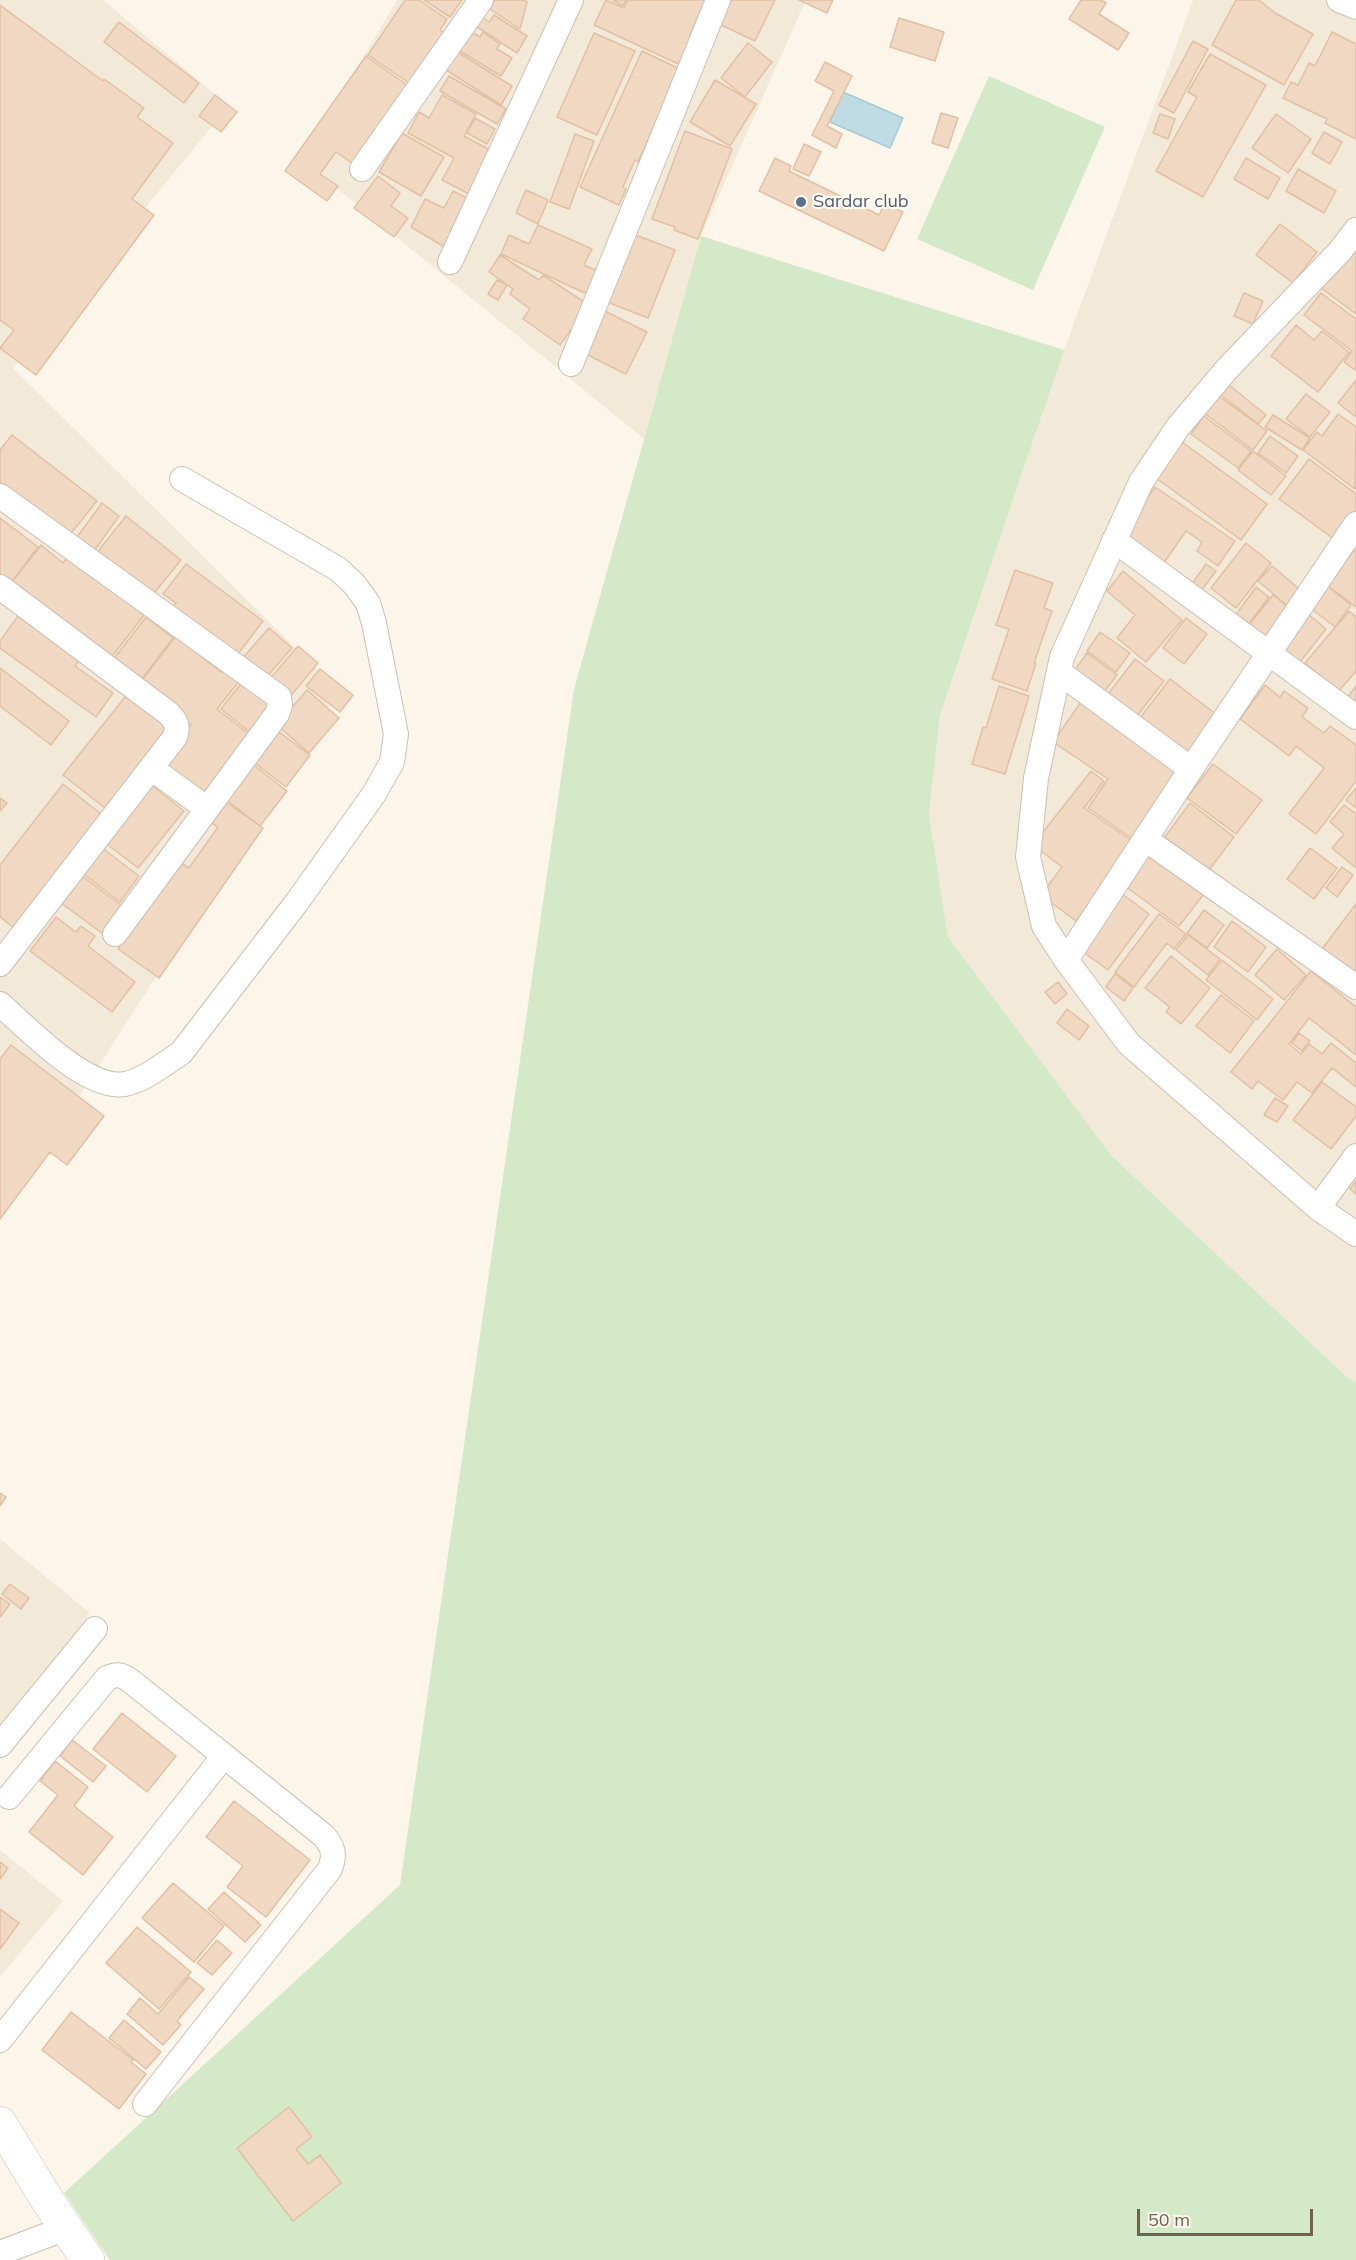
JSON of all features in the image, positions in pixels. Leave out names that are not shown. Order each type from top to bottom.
[{"type":"street","points":[[362,169],[481,0]]},
{"type":"street","points":[[450,262],[571,0]]},
{"type":"street","points":[[571,364],[718,0]]},
{"type":"street","points":[[1339,0],[1356,8]]},
{"type":"street","points":[[1356,230],[1340,251],[1227,369],[1178,427],[1141,482],[1062,657],[1036,778],[1028,857],[1044,926],[1066,960],[1129,1044],[1318,1208],[1356,1234]]},
{"type":"street","points":[[0,1004],[72,1066],[87,1076],[106,1083],[124,1084],[159,1067],[181,1053],[268,940],[374,794],[392,762],[396,734],[376,634],[368,603],[354,584],[338,569],[182,478]]},
{"type":"street","points":[[0,496],[279,698],[280,705],[277,714],[115,934]]},
{"type":"street","points":[[1066,960],[1356,524]]},
{"type":"street","points":[[1114,540],[1356,717]]},
{"type":"street","points":[[0,587],[177,723],[175,737],[0,964]]},
{"type":"street","points":[[1059,672],[1191,769]]},
{"type":"street","points":[[151,768],[206,808]]},
{"type":"street","points":[[1145,839],[1356,987]]},
{"type":"street","points":[[1318,1208],[1356,1156]]},
{"type":"street","points":[[0,1745],[95,1629]]},
{"type":"street","points":[[9,1797],[107,1678],[116,1674],[132,1682],[324,1836],[332,1845],[335,1856],[330,1869],[145,2104]]},
{"type":"street","points":[[0,2040],[223,1757]]},
{"type":"street","points":[[0,2123],[88,2260]]},
{"type":"street","points":[[0,2253],[66,2228]]},
{"type":"shaded area","points":[[0,0],[103,0],[229,106],[13,368],[339,691],[0,1220]]},
{"type":"shaded area","points":[[397,0],[806,0],[701,236],[644,439],[302,160]]},
{"type":"shaded area","points":[[1193,0],[1356,0],[1356,1382],[1348,1378],[1110,1154],[948,937],[929,815],[940,715],[1064,350]]},
{"type":"shaded area","points":[[0,1539],[90,1613],[0,1734]]},
{"type":"shaded area","points":[[0,1850],[63,1901],[0,1977]]},
{"type":"green space","points":[[989,76],[1105,127],[1033,290],[917,239]]},
{"type":"green space","points":[[701,236],[1064,350],[940,715],[929,815],[948,937],[1110,1154],[1348,1378],[1356,1382],[1356,2260],[110,2260],[64,2193],[400,1885],[574,689]]},
{"type":"water","points":[[843,92],[903,118],[890,148],[830,122]]},
{"type":"building","points":[[405,0],[419,0],[447,19],[440,30],[444,33],[409,83],[368,55]]},
{"type":"building","points":[[424,0],[462,0],[450,17]]},
{"type":"building","points":[[495,0],[524,0],[527,2],[520,29],[490,9]]},
{"type":"building","points":[[606,0],[624,8],[628,0],[705,0],[690,35],[698,39],[685,67],[594,25]]},
{"type":"building","points":[[613,0],[626,0],[623,6]]},
{"type":"building","points":[[723,0],[775,0],[755,41],[713,21]]},
{"type":"building","points":[[799,0],[833,0],[827,13]]},
{"type":"building","points":[[1081,0],[1101,0],[1106,3],[1099,14],[1129,33],[1118,50],[1069,19]]},
{"type":"building","points":[[1236,0],[1259,0],[1275,13],[1313,34],[1284,85],[1212,45]]},
{"type":"building","points":[[0,5],[103,81],[104,79],[144,108],[137,117],[173,143],[132,199],[154,215],[36,375],[0,348],[14,330],[0,320]]},
{"type":"building","points":[[476,13],[489,22],[494,15],[527,36],[517,53],[471,23]]},
{"type":"building","points":[[899,18],[944,32],[935,61],[890,47]]},
{"type":"building","points":[[119,22],[199,83],[184,103],[104,42]]},
{"type":"building","points":[[465,28],[480,37],[483,32],[500,44],[497,49],[512,58],[501,76],[453,47]]},
{"type":"building","points":[[1332,32],[1356,44],[1356,139],[1325,123],[1327,119],[1283,98],[1291,82],[1298,85],[1309,63],[1315,66]]},
{"type":"building","points":[[594,33],[635,51],[597,135],[557,117]]},
{"type":"building","points":[[1193,41],[1208,49],[1174,113],[1159,105]]},
{"type":"building","points":[[748,43],[772,62],[745,97],[721,78]]},
{"type":"building","points":[[451,48],[512,86],[501,105],[440,66]]},
{"type":"building","points":[[642,51],[684,71],[660,114],[638,162],[635,160],[623,187],[626,189],[619,205],[580,187]]},
{"type":"building","points":[[1210,54],[1266,85],[1203,197],[1156,171],[1197,97],[1188,92]]},
{"type":"building","points":[[366,56],[407,85],[352,163],[336,152],[320,174],[338,186],[327,201],[285,171]]},
{"type":"building","points":[[825,62],[852,76],[827,126],[842,134],[836,148],[812,135],[834,91],[815,81]]},
{"type":"building","points":[[449,76],[506,109],[497,124],[440,91]]},
{"type":"building","points":[[715,80],[756,104],[730,146],[690,122]]},
{"type":"building","points":[[215,95],[237,112],[221,132],[199,116]]},
{"type":"building","points":[[442,95],[476,114],[464,136],[496,153],[473,196],[442,180],[454,158],[408,133],[419,112],[429,118]]},
{"type":"building","points":[[941,113],[958,118],[948,148],[932,143]]},
{"type":"building","points":[[1160,114],[1175,119],[1168,139],[1153,133]]},
{"type":"building","points":[[1276,114],[1311,139],[1288,173],[1252,148]]},
{"type":"building","points":[[475,118],[495,129],[487,144],[467,133]]},
{"type":"building","points":[[685,131],[732,149],[698,239],[674,230],[675,227],[652,219]]},
{"type":"building","points":[[1324,132],[1342,142],[1330,164],[1312,153]]},
{"type":"building","points":[[402,133],[444,157],[421,196],[379,172]]},
{"type":"building","points":[[575,134],[594,141],[569,209],[550,202]]},
{"type":"building","points":[[804,144],[821,152],[809,176],[793,169]]},
{"type":"building","points":[[775,158],[791,166],[789,171],[879,215],[885,203],[903,212],[884,251],[759,191]]},
{"type":"building","points":[[1246,158],[1280,178],[1268,199],[1234,179]]},
{"type":"building","points":[[1298,169],[1336,191],[1324,213],[1286,191]]},
{"type":"building","points":[[378,176],[400,193],[391,206],[408,218],[394,237],[354,208]]},
{"type":"building","points":[[526,190],[548,200],[538,224],[516,213]]},
{"type":"building","points":[[453,191],[473,201],[448,249],[411,227],[425,199],[444,208]]},
{"type":"building","points":[[1280,224],[1317,252],[1293,283],[1256,255]]},
{"type":"building","points":[[538,225],[592,249],[584,265],[602,273],[591,296],[501,254],[509,235],[529,244]]},
{"type":"building","points":[[633,234],[675,250],[648,318],[607,302]]},
{"type":"building","points":[[1356,249],[1356,314],[1321,288]]},
{"type":"building","points":[[500,255],[539,280],[543,275],[589,305],[560,345],[523,319],[530,309],[510,294],[513,289],[489,272]]},
{"type":"building","points":[[497,280],[507,285],[498,300],[488,294]]},
{"type":"building","points":[[1244,293],[1263,301],[1253,324],[1234,316]]},
{"type":"building","points":[[1321,293],[1356,319],[1356,371],[1344,362],[1352,351],[1304,315]]},
{"type":"building","points":[[603,310],[647,332],[626,374],[582,352]]},
{"type":"building","points":[[1296,325],[1314,340],[1322,331],[1349,352],[1318,392],[1271,356]]},
{"type":"building","points":[[1356,380],[1356,417],[1338,403]]},
{"type":"building","points":[[1224,381],[1266,415],[1258,424],[1216,391]]},
{"type":"building","points":[[1216,394],[1267,431],[1253,450],[1203,412]]},
{"type":"building","points":[[1306,394],[1330,412],[1310,437],[1286,419]]},
{"type":"building","points":[[1338,414],[1356,427],[1355,489],[1303,450],[1317,432],[1322,436]]},
{"type":"building","points":[[1273,415],[1310,438],[1302,450],[1265,427]]},
{"type":"building","points":[[1204,416],[1251,451],[1238,468],[1191,434]]},
{"type":"building","points":[[12,435],[97,501],[68,537],[0,484],[0,450]]},
{"type":"building","points":[[1270,436],[1298,456],[1286,473],[1258,453]]},
{"type":"building","points":[[1182,442],[1267,504],[1241,540],[1156,478]]},
{"type":"building","points":[[1253,451],[1286,476],[1271,495],[1238,470]]},
{"type":"building","points":[[1309,459],[1356,494],[1356,510],[1334,539],[1279,499]]},
{"type":"building","points":[[1155,487],[1235,541],[1218,566],[1197,551],[1202,542],[1186,531],[1161,567],[1119,538]]},
{"type":"building","points":[[102,503],[119,516],[92,554],[74,541]]},
{"type":"building","points":[[126,516],[181,560],[151,597],[96,554]]},
{"type":"building","points":[[0,518],[38,547],[8,587],[0,581]]},
{"type":"building","points":[[1246,543],[1271,563],[1236,608],[1211,588]]},
{"type":"building","points":[[41,545],[63,563],[69,555],[145,614],[107,663],[12,582]]},
{"type":"building","points":[[1354,550],[1356,551],[1356,607],[1327,585]]},
{"type":"building","points":[[186,564],[263,621],[235,658],[170,610],[176,603],[163,594]]},
{"type":"building","points":[[1206,564],[1216,571],[1201,591],[1192,584]]},
{"type":"building","points":[[1272,566],[1303,592],[1290,608],[1258,581]]},
{"type":"building","points":[[1015,570],[1053,583],[1044,608],[1052,611],[1027,691],[992,679],[1009,629],[996,625]]},
{"type":"building","points":[[1123,571],[1182,620],[1146,662],[1117,638],[1135,615],[1107,591]]},
{"type":"building","points":[[1326,585],[1351,605],[1335,627],[1309,607]]},
{"type":"building","points":[[1256,587],[1269,597],[1248,625],[1235,616]]},
{"type":"building","points":[[1273,595],[1289,608],[1265,639],[1248,626]]},
{"type":"building","points":[[1349,611],[1356,617],[1356,671],[1338,692],[1305,663]]},
{"type":"building","points":[[1308,614],[1326,629],[1300,662],[1281,648]]},
{"type":"building","points":[[18,616],[79,660],[75,666],[113,693],[96,717],[0,648],[0,641]]},
{"type":"building","points":[[146,617],[173,638],[138,684],[110,664]]},
{"type":"building","points":[[1186,618],[1207,634],[1184,664],[1163,648]]},
{"type":"building","points":[[269,628],[292,648],[263,681],[240,661]]},
{"type":"building","points":[[1100,632],[1130,653],[1116,672],[1087,651]]},
{"type":"building","points":[[176,636],[221,672],[226,666],[241,679],[217,709],[250,735],[203,795],[162,762],[191,725],[139,684]]},
{"type":"building","points":[[298,646],[318,663],[289,698],[268,681]]},
{"type":"building","points":[[1087,653],[1117,675],[1101,696],[1072,674]]},
{"type":"building","points":[[1135,659],[1164,681],[1134,720],[1105,698]]},
{"type":"building","points":[[0,668],[69,721],[51,745],[0,706]]},
{"type":"building","points":[[320,669],[353,695],[340,712],[306,686]]},
{"type":"building","points":[[1170,679],[1217,715],[1187,754],[1140,718]]},
{"type":"building","points":[[243,681],[273,704],[251,733],[221,709]]},
{"type":"building","points":[[1265,685],[1280,697],[1284,691],[1308,708],[1302,717],[1324,733],[1330,726],[1356,745],[1356,781],[1316,834],[1289,814],[1324,768],[1296,746],[1289,756],[1240,719]]},
{"type":"building","points":[[999,686],[1029,696],[1005,774],[972,764]]},
{"type":"building","points":[[1356,686],[1356,705],[1347,698]]},
{"type":"building","points":[[307,690],[339,718],[309,753],[277,725]]},
{"type":"building","points":[[129,692],[171,725],[105,808],[63,775]]},
{"type":"building","points":[[1081,702],[1182,770],[1134,840],[1088,808],[1108,779],[1053,742]]},
{"type":"building","points":[[275,729],[310,755],[286,787],[251,760]]},
{"type":"building","points":[[251,763],[287,791],[260,826],[224,798]]},
{"type":"building","points":[[1213,764],[1262,800],[1236,834],[1187,798]]},
{"type":"building","points":[[1091,771],[1104,781],[1084,808],[1135,843],[1076,921],[1041,895],[1062,867],[1033,845]]},
{"type":"building","points":[[145,780],[184,811],[138,868],[99,838]]},
{"type":"building","points":[[63,784],[101,814],[13,927],[0,917],[0,865]]},
{"type":"building","points":[[1356,788],[1356,808],[1346,800]]},
{"type":"building","points":[[0,798],[7,803],[0,811]]},
{"type":"building","points":[[223,800],[263,828],[159,978],[118,949],[181,863],[189,868],[218,827],[208,821]]},
{"type":"building","points":[[1190,803],[1234,837],[1206,874],[1162,841]]},
{"type":"building","points":[[1344,805],[1356,814],[1356,868],[1332,848],[1344,834],[1330,822]]},
{"type":"building","points":[[97,844],[139,876],[120,902],[77,869]]},
{"type":"building","points":[[1310,848],[1337,868],[1314,899],[1287,879]]},
{"type":"building","points":[[1145,851],[1203,895],[1179,926],[1121,883]]},
{"type":"building","points":[[1342,867],[1353,875],[1337,897],[1326,888]]},
{"type":"building","points":[[82,876],[122,906],[102,933],[62,904]]},
{"type":"building","points":[[1121,893],[1149,914],[1108,970],[1079,949]]},
{"type":"building","points":[[1356,904],[1356,981],[1319,953]]},
{"type":"building","points":[[1204,910],[1224,925],[1207,948],[1187,933]]},
{"type":"building","points":[[1159,914],[1186,934],[1174,949],[1167,943],[1134,987],[1115,972]]},
{"type":"building","points":[[56,917],[76,932],[81,926],[95,936],[88,946],[135,982],[112,1012],[30,951]]},
{"type":"building","points":[[1232,921],[1266,947],[1248,972],[1214,947]]},
{"type":"building","points":[[1188,935],[1220,959],[1208,975],[1176,950]]},
{"type":"building","points":[[1277,949],[1306,975],[1284,1000],[1255,975]]},
{"type":"building","points":[[1171,956],[1210,988],[1181,1024],[1166,1012],[1170,1007],[1145,988]]},
{"type":"building","points":[[1222,960],[1273,999],[1257,1020],[1206,980]]},
{"type":"building","points":[[1311,971],[1356,1007],[1356,1055],[1309,1018],[1289,1044],[1301,1054],[1309,1044],[1322,1054],[1331,1043],[1356,1063],[1356,1087],[1332,1068],[1312,1093],[1297,1082],[1283,1100],[1258,1081],[1252,1089],[1231,1072]]},
{"type":"building","points":[[1115,974],[1133,988],[1124,1001],[1106,987]]},
{"type":"building","points":[[1058,982],[1067,994],[1055,1004],[1045,992]]},
{"type":"building","points":[[1221,995],[1254,1021],[1230,1053],[1196,1026]]},
{"type":"building","points":[[1067,1009],[1089,1026],[1079,1040],[1057,1023]]},
{"type":"building","points":[[1299,1033],[1310,1041],[1302,1051],[1292,1043]]},
{"type":"building","points":[[11,1045],[104,1116],[67,1165],[50,1152],[0,1219],[0,1059]]},
{"type":"building","points":[[1322,1082],[1356,1107],[1356,1116],[1331,1149],[1293,1120]]},
{"type":"building","points":[[1275,1098],[1288,1106],[1277,1122],[1264,1115]]},
{"type":"building","points":[[1356,1181],[1356,1194],[1350,1189]]},
{"type":"building","points":[[0,1493],[6,1497],[0,1506]]},
{"type":"building","points":[[10,1584],[29,1598],[21,1609],[2,1594]]},
{"type":"building","points":[[0,1597],[10,1604],[0,1617]]},
{"type":"building","points":[[122,1713],[176,1756],[147,1792],[93,1749]]},
{"type":"building","points":[[72,1740],[106,1766],[93,1782],[60,1756]]},
{"type":"building","points":[[55,1761],[88,1787],[74,1806],[113,1837],[83,1875],[29,1832],[58,1795],[40,1781]]},
{"type":"building","points":[[234,1801],[310,1860],[266,1917],[227,1887],[243,1866],[206,1837]]},
{"type":"building","points":[[0,1862],[8,1868],[0,1879]]},
{"type":"building","points":[[173,1883],[224,1926],[194,1962],[142,1918]]},
{"type":"building","points":[[224,1892],[261,1925],[245,1942],[208,1909]]},
{"type":"building","points":[[0,1909],[19,1923],[0,1949]]},
{"type":"building","points":[[137,1927],[191,1972],[159,2009],[106,1963]]},
{"type":"building","points":[[217,1940],[232,1953],[212,1975],[197,1963]]},
{"type":"building","points":[[189,1977],[204,1989],[177,2021],[181,2025],[163,2045],[127,2014],[140,1998],[158,2014]]},
{"type":"building","points":[[71,2012],[133,2060],[131,2062],[146,2074],[119,2109],[42,2050]]},
{"type":"building","points":[[124,2020],[161,2052],[146,2069],[109,2038]]},
{"type":"building","points":[[289,2107],[312,2137],[296,2149],[308,2164],[320,2155],[341,2183],[293,2221],[237,2148]]},
{"type":"place","name":"Sardar club","points":[[801,202]]}]
